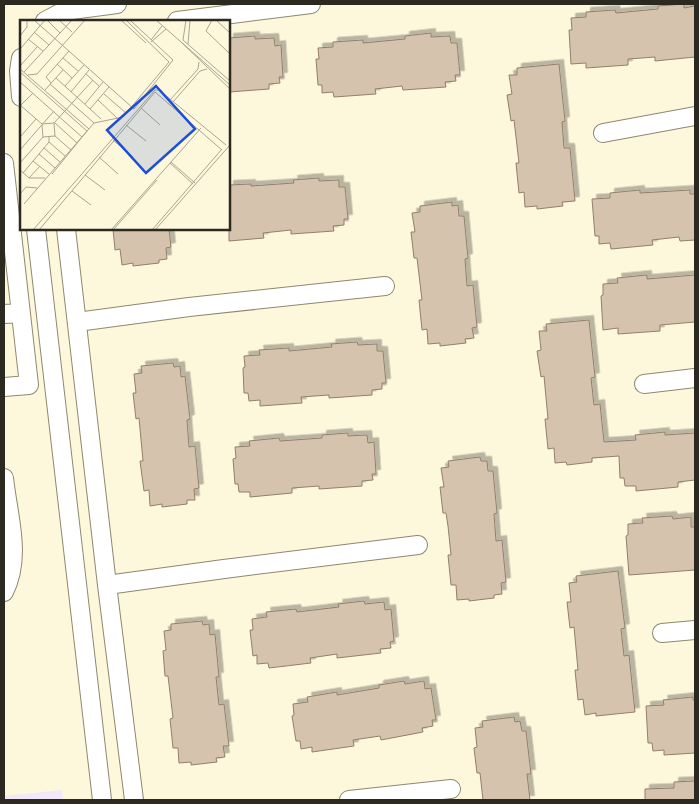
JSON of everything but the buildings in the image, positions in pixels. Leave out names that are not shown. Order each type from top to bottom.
[{"type":"street","points":[[47,20],[64,11],[117,4]]},
{"type":"street","points":[[182,20],[248,8],[311,4]]},
{"type":"street","points":[[20,64],[20,84]]},
{"type":"street","points":[[603,133],[695,116]]},
{"type":"street","points":[[4,163],[12,314],[29,385],[4,387]]},
{"type":"street","points":[[36,230],[102,800]]},
{"type":"street","points":[[66,230],[134,800]]},
{"type":"street","points":[[77,322],[188,307],[386,286]]},
{"type":"street","points":[[644,384],[695,378]]},
{"type":"street","points":[[4,490],[10,516],[13,558],[11,572],[4,592]]},
{"type":"street","points":[[107,585],[418,545]]},
{"type":"street","points":[[662,633],[695,630]]},
{"type":"street","points":[[349,800],[452,789]]},
{"type":"shaded area","points":[[62,790],[63,800],[4,800],[4,796]]}]
